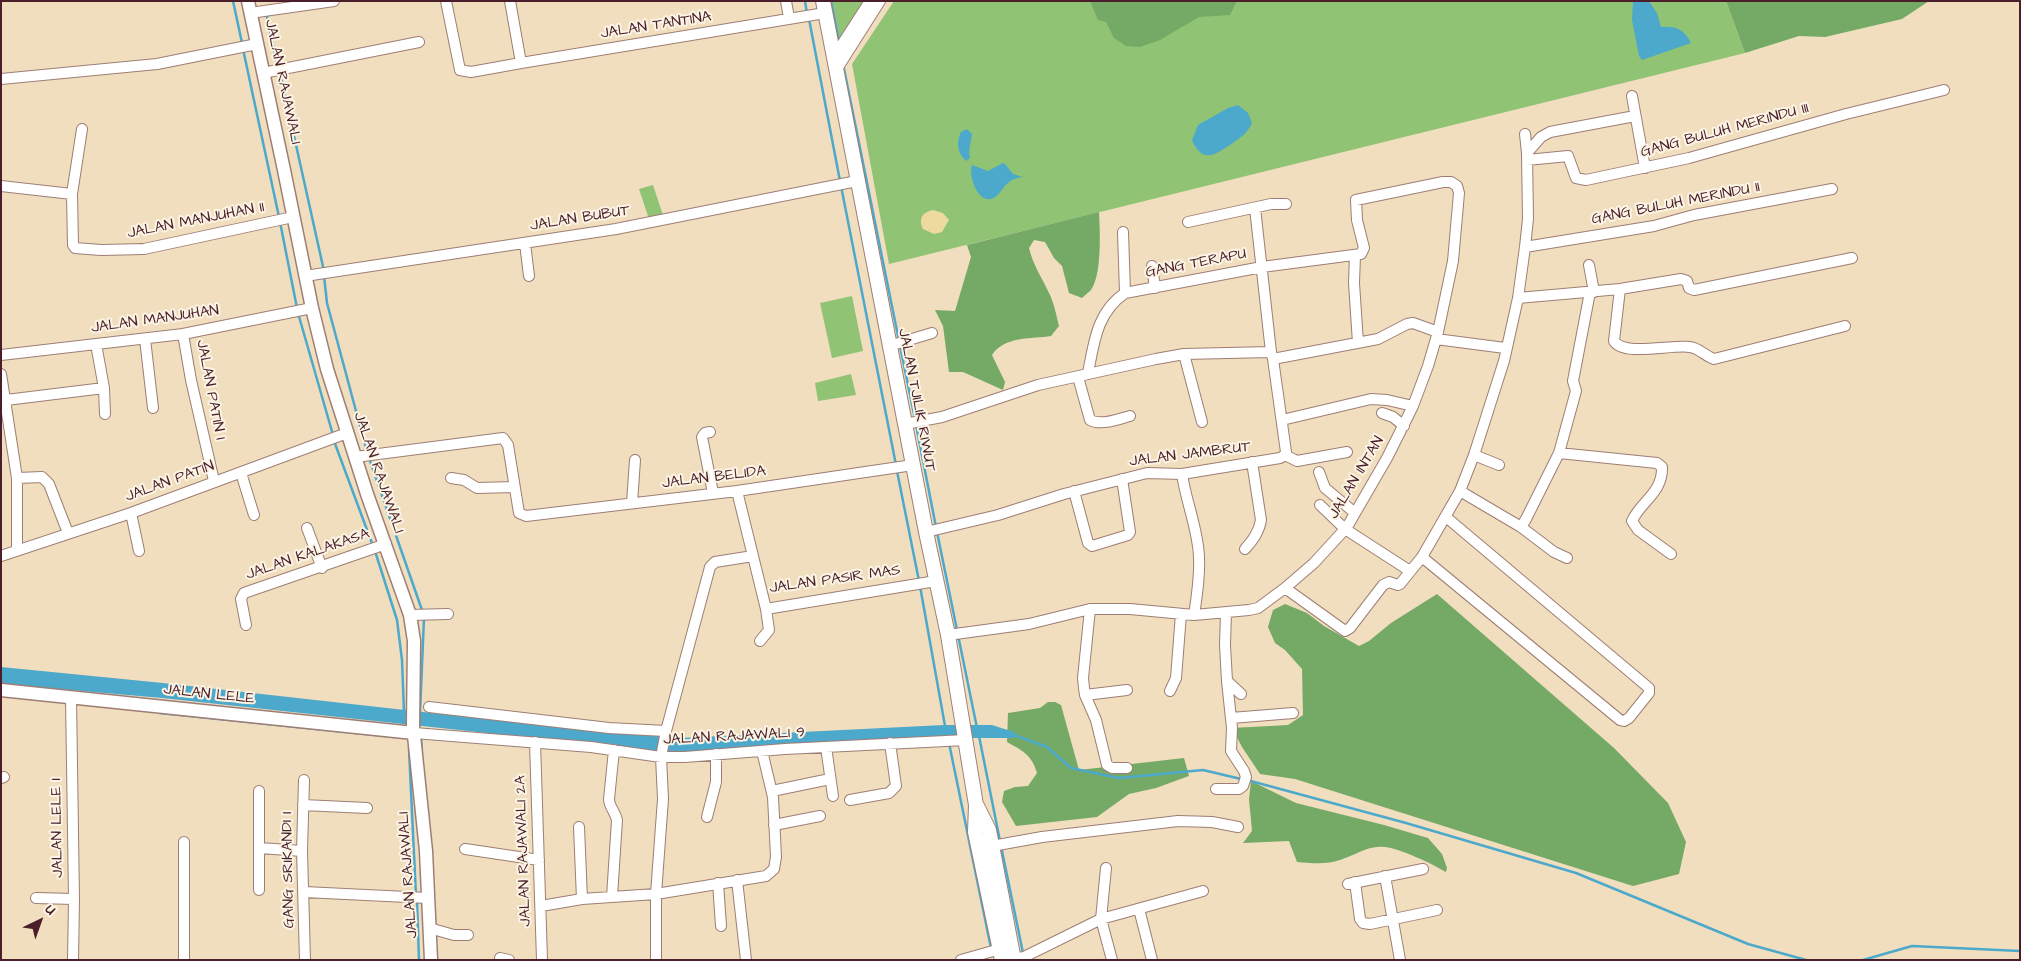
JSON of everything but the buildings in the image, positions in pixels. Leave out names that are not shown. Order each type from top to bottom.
[{"type":"highway","name":"JALAN TJILIK RIWUT","points":[[824,7],[835,72],[948,635],[976,805],[975,832],[1001,954]]},
{"type":"highway","name":"JALAN TJILIK RIWUT","points":[[976,805],[989,830],[1014,960]]},
{"type":"main road","name":"JALAN RAJAWALI","points":[[249,7],[312,308],[327,369],[355,457],[410,615],[414,641],[414,729],[426,851],[420,898],[429,928],[431,960]]},
{"type":"main road","name":"JALAN LELE","points":[[1,690],[414,729]]},
{"type":"street","points":[[249,7],[334,1]]},
{"type":"street","name":"JALAN TANTINA","points":[[446,1],[460,70],[471,72],[789,18],[824,7]]},
{"type":"street","points":[[510,1],[521,63]]},
{"type":"street","points":[[786,1],[789,18]]},
{"type":"street","points":[[832,52],[839,49],[870,1]]},
{"type":"street","points":[[835,72],[880,1]]},
{"type":"street","points":[[263,73],[418,42]]},
{"type":"street","points":[[1,79],[156,64],[257,44]]},
{"type":"street","name":"GANG BULUH MERINDU III","points":[[1527,157],[1568,156],[1576,178],[1580,180],[1645,168],[1944,90]]},
{"type":"street","points":[[1632,96],[1645,168]]},
{"type":"street","points":[[1527,157],[1541,136],[1550,132],[1635,116]]},
{"type":"street","name":"JALAN MANJUHAN II","points":[[82,129],[72,194],[73,245],[76,248],[144,249],[293,217]]},
{"type":"street","points":[[1284,588],[1345,632],[1383,585],[1389,582],[1398,585],[1422,557],[1460,491],[1474,455],[1504,361],[1518,298],[1528,219],[1525,134]]},
{"type":"street","name":"JALAN BUBUT","points":[[306,276],[625,228],[857,181]]},
{"type":"street","name":"JALAN INTAN","points":[[948,635],[1029,624],[1090,609],[1130,609],[1194,615],[1258,608],[1314,563],[1345,529],[1404,426],[1413,406],[1437,335],[1453,261],[1459,193],[1457,186],[1451,182],[1443,182],[1356,200],[1357,220],[1364,248],[1359,254]]},
{"type":"street","points":[[1,186],[72,194]]},
{"type":"street","name":"GANG BULUH MERINDU II","points":[[1525,247],[1645,228],[1694,215],[1832,189]]},
{"type":"street","points":[[1188,222],[1254,208],[1286,204]]},
{"type":"street","points":[[1254,208],[1286,452],[1284,455],[1297,461],[1346,452]]},
{"type":"street","points":[[1123,232],[1125,292],[1116,298],[1105,311],[1099,323],[1083,375],[1090,420],[1104,422],[1130,416]]},
{"type":"street","points":[[524,243],[529,276]]},
{"type":"street","points":[[1358,343],[1354,283],[1359,254]]},
{"type":"street","name":"GANG TERAPU","points":[[1125,292],[1262,267],[1359,254]]},
{"type":"street","points":[[1518,298],[1620,289],[1681,279],[1686,282],[1689,288],[1694,290],[1852,258]]},
{"type":"street","points":[[1152,266],[1155,288]]},
{"type":"street","points":[[1521,527],[1532,509],[1559,453],[1576,391],[1573,381],[1592,292],[1589,266]]},
{"type":"street","points":[[1620,289],[1614,341],[1618,346],[1631,349],[1690,347],[1714,359],[1845,326]]},
{"type":"street","name":"JALAN MANJUHAN","points":[[1,355],[183,334],[312,308]]},
{"type":"street","points":[[905,424],[942,417],[1038,385],[1184,354],[1272,355],[1378,339],[1407,324],[1413,323],[1437,335],[1506,348]]},
{"type":"street","points":[[890,346],[932,333]]},
{"type":"street","name":"JALAN PATIN I","points":[[183,334],[190,380],[214,482]]},
{"type":"street","points":[[145,339],[153,408]]},
{"type":"street","points":[[96,344],[104,388],[105,414]]},
{"type":"street","points":[[1184,354],[1202,422]]},
{"type":"street","points":[[1,374],[17,478],[17,551]]},
{"type":"street","points":[[6,400],[104,388]]},
{"type":"street","points":[[1282,420],[1371,399],[1387,400],[1413,406]]},
{"type":"street","points":[[1382,414],[1393,417],[1404,426]]},
{"type":"street","points":[[710,432],[705,433],[702,437],[713,493]]},
{"type":"street","name":"JALAN PATIN","points":[[1,556],[131,513],[347,433]]},
{"type":"street","points":[[355,457],[500,437],[508,442],[514,487],[477,488],[464,480],[452,478]]},
{"type":"street","points":[[1559,453],[1657,463],[1662,467],[1662,473],[1652,498],[1632,521],[1638,530],[1671,554]]},
{"type":"street","name":"JALAN JAMBRUT","points":[[926,532],[998,515],[1074,491],[1147,473],[1182,474],[1270,460],[1284,455]]},
{"type":"street","points":[[1474,455],[1499,465]]},
{"type":"street","points":[[632,503],[635,460]]},
{"type":"street","points":[[1245,549],[1254,540],[1260,529],[1261,520],[1252,462]]},
{"type":"street","name":"JALAN BELIDA","points":[[514,487],[519,513],[526,516],[737,491],[913,465]]},
{"type":"street","points":[[1319,472],[1325,488],[1355,513]]},
{"type":"street","points":[[240,473],[254,515]]},
{"type":"street","points":[[1182,474],[1199,556],[1198,587],[1194,615]]},
{"type":"street","points":[[17,478],[42,477],[49,484],[68,533]]},
{"type":"street","points":[[1074,491],[1088,543],[1092,546],[1128,535],[1130,532],[1122,479]]},
{"type":"street","name":"JALAN PASIR MAS","points":[[737,491],[766,608],[936,581]]},
{"type":"street","points":[[1460,491],[1521,527],[1554,552],[1567,558]]},
{"type":"street","points":[[1320,505],[1345,529],[1410,571]]},
{"type":"street","points":[[131,513],[139,551]]},
{"type":"street","points":[[1422,557],[1620,720],[1624,721],[1629,718],[1649,693],[1649,688],[1446,517]]},
{"type":"street","points":[[307,528],[322,568]]},
{"type":"street","name":"JALAN KALAKASA","points":[[246,625],[241,599],[244,593],[322,568],[386,544]]},
{"type":"street","points":[[656,960],[656,894],[663,800],[661,755],[665,734],[710,567],[715,562],[753,556]]},
{"type":"street","points":[[760,641],[768,630],[766,608]]},
{"type":"street","points":[[1090,609],[1084,678],[1085,694],[1096,720],[1107,765],[1112,768],[1127,768]]},
{"type":"street","points":[[1216,789],[1239,789],[1245,780],[1244,771],[1231,751],[1231,718],[1225,645],[1226,613]]},
{"type":"street","points":[[410,615],[448,614]]},
{"type":"street","points":[[1170,691],[1176,678],[1181,614]]},
{"type":"street","points":[[1227,681],[1240,694]]},
{"type":"street","points":[[1085,694],[1127,690]]},
{"type":"street","name":"JALAN LELE I","points":[[71,697],[73,960]]},
{"type":"street","points":[[429,707],[665,734]]},
{"type":"street","points":[[1231,718],[1293,713]]},
{"type":"street","name":"JALAN RAJAWALI 9","points":[[414,729],[661,755],[716,754],[890,743],[965,730]]},
{"type":"street","name":"JALAN RAJAWALI 2A","points":[[535,742],[542,960]]},
{"type":"street","points":[[850,800],[888,793],[896,786],[890,743]]},
{"type":"street","points":[[826,746],[833,796]]},
{"type":"street","points":[[612,897],[617,820],[615,812],[609,803],[609,798],[614,750]]},
{"type":"street","points":[[541,906],[582,899],[656,894],[766,876],[774,869],[776,857],[772,792],[762,751]]},
{"type":"street","points":[[708,817],[716,782],[716,754]]},
{"type":"street","points":[[772,792],[830,779]]},
{"type":"street","name":"GANG SRIKANDI I","points":[[304,780],[302,852],[305,960]]},
{"type":"street","points":[[259,791],[259,890]]},
{"type":"street","points":[[303,805],[367,808]]},
{"type":"street","points":[[774,825],[820,816]]},
{"type":"street","points":[[992,846],[1042,837],[1178,821],[1212,822],[1238,827]]},
{"type":"street","points":[[579,827],[582,899]]},
{"type":"street","points":[[184,842],[184,960]]},
{"type":"street","points":[[260,848],[302,852]]},
{"type":"street","points":[[465,849],[539,860]]},
{"type":"street","points":[[1106,868],[1101,918],[1112,960]]},
{"type":"street","points":[[1423,869],[1352,883],[1360,919],[1363,923],[1370,924],[1436,910]]},
{"type":"street","points":[[1384,876],[1400,960]]},
{"type":"street","points":[[737,880],[746,960]]},
{"type":"street","points":[[718,883],[721,926]]},
{"type":"street","points":[[1014,960],[1024,957],[1101,918],[1204,891]]},
{"type":"street","points":[[304,892],[420,898]]},
{"type":"street","points":[[36,898],[74,899]]},
{"type":"street","points":[[1139,909],[1152,960]]},
{"type":"street","points":[[429,928],[454,935],[468,935]]},
{"type":"street","points":[[961,960],[1001,954]]},
{"type":"green space","points":[[824,1],[876,1],[836,63]]},
{"type":"green space","points":[[894,1],[1726,1],[1745,53],[889,264],[852,64]]},
{"type":"green space","points":[[1090,1],[1237,1],[1230,15],[1199,17],[1160,40],[1140,47],[1126,46],[1114,38],[1106,22],[1098,20]]},
{"type":"green space","points":[[1726,1],[1929,1],[1902,19],[1825,37],[1799,36],[1745,53]]},
{"type":"green space","points":[[653,185],[663,215],[649,219],[639,189]]},
{"type":"green space","points":[[1099,212],[1099,264],[1095,283],[1091,290],[1082,298],[1069,293],[1062,266],[1054,258],[1045,242],[1034,240],[1029,248],[1035,265],[1052,299],[1059,326],[1051,336],[1011,341],[997,349],[992,355],[1005,382],[1003,390],[963,372],[949,372],[943,326],[935,310],[955,311],[971,257],[967,245]]},
{"type":"green space","points":[[852,296],[863,351],[832,358],[820,303]]},
{"type":"green space","points":[[851,374],[856,395],[818,401],[815,383]]},
{"type":"green space","points":[[1437,594],[1614,748],[1668,803],[1686,842],[1679,874],[1633,886],[1295,779],[1260,774],[1232,728],[1288,725],[1303,715],[1302,669],[1285,650],[1275,643],[1268,627],[1273,610],[1285,604],[1307,613],[1324,626],[1359,646]]},
{"type":"green space","points":[[1048,702],[1055,702],[1061,705],[1079,770],[1184,758],[1189,776],[1156,788],[1129,794],[1097,817],[1016,826],[1002,802],[1004,791],[1015,787],[1028,786],[1037,773],[1030,758],[1007,742],[1008,713],[1040,708]]},
{"type":"green space","points":[[1251,781],[1296,803],[1428,838],[1442,854],[1447,868],[1446,872],[1407,853],[1384,847],[1367,849],[1335,862],[1313,863],[1297,862],[1289,841],[1243,843],[1252,831],[1249,799]]},
{"type":"sand","points":[[933,210],[943,213],[949,220],[942,232],[934,234],[923,229],[921,222],[924,214]]},
{"type":"water","points":[[1633,1],[1649,1],[1657,13],[1661,27],[1679,29],[1691,43],[1642,60],[1639,56],[1632,20]]},
{"type":"water","points":[[1238,105],[1248,113],[1252,123],[1248,130],[1233,143],[1216,153],[1206,155],[1201,153],[1192,140],[1198,125],[1228,108]]},
{"type":"water","points":[[967,129],[972,134],[969,149],[970,158],[966,161],[959,151],[958,140],[961,132]]},
{"type":"water","points":[[1003,163],[1013,174],[1023,177],[1011,181],[995,197],[986,199],[975,187],[971,175],[972,165],[988,171]]},
{"type":"water","points":[[1,667],[584,730],[680,738],[944,725],[992,725],[1014,732],[1017,736],[1013,738],[945,738],[682,754],[162,698],[1,684]]},
{"type":"waterway","points":[[233,1],[242,43]]},
{"type":"waterway","points":[[805,1],[807,14]]},
{"type":"waterway","points":[[831,1],[839,42]]},
{"type":"waterway","points":[[266,12],[278,68]]},
{"type":"waterway","points":[[809,19],[840,181]]},
{"type":"waterway","points":[[243,49],[279,217]]},
{"type":"waterway","points":[[843,64],[899,341]]},
{"type":"waterway","points":[[280,73],[324,271]]},
{"type":"waterway","points":[[841,186],[896,465]]},
{"type":"waterway","points":[[280,222],[297,308]]},
{"type":"waterway","points":[[324,276],[327,303],[367,452]]},
{"type":"waterway","points":[[298,313],[333,435]]},
{"type":"waterway","points":[[900,346],[915,419]]},
{"type":"waterway","points":[[916,425],[936,527]]},
{"type":"waterway","points":[[334,441],[373,546]]},
{"type":"waterway","points":[[369,458],[423,613]]},
{"type":"waterway","points":[[897,471],[919,581]]},
{"type":"waterway","points":[[937,532],[957,630]]},
{"type":"waterway","points":[[375,551],[397,620],[402,660],[404,712]]},
{"type":"waterway","points":[[920,586],[945,726]]},
{"type":"waterway","points":[[420,713],[424,618]]},
{"type":"waterway","points":[[958,635],[977,728]]},
{"type":"waterway","points":[[160,713],[395,737]]},
{"type":"waterway","points":[[1014,735],[1047,747],[1071,768],[1119,778],[1203,770],[1241,779]]},
{"type":"waterway","points":[[421,736],[422,753]]},
{"type":"waterway","points":[[979,736],[1000,841]]},
{"type":"waterway","points":[[949,743],[991,948]]},
{"type":"waterway","points":[[409,749],[416,896]]},
{"type":"waterway","points":[[1247,780],[1406,823],[1576,873],[1748,944],[1806,960]]},
{"type":"waterway","points":[[1001,846],[1023,953]]},
{"type":"waterway","points":[[417,901],[419,960]]},
{"type":"waterway","points":[[1863,960],[1912,946],[2020,951]]}]
